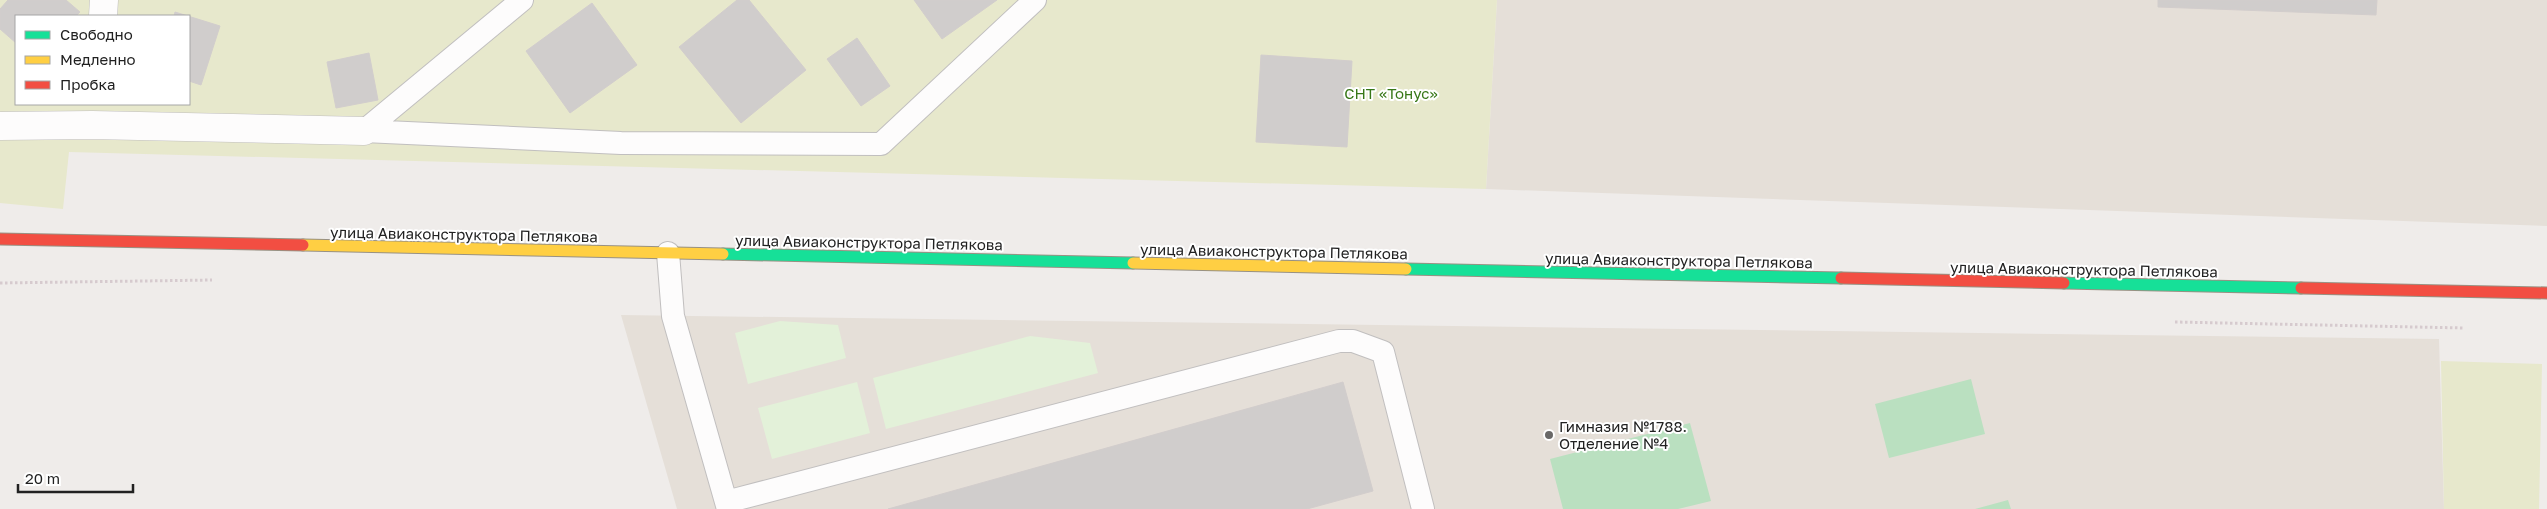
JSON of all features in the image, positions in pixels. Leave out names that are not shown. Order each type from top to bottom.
[{"type":"street","points":[[103,15],[104,0]]},
{"type":"street","points":[[0,126],[93,114],[364,131]]},
{"type":"street","name":"улица Авиаконструктора Петлякова","points":[[0,239],[2547,294]]},
{"type":"lane","points":[[364,131],[522,0]]},
{"type":"lane","points":[[364,131],[621,144],[881,144],[1035,0]]},
{"type":"lane","points":[[668,253],[673,316],[728,509]]},
{"type":"lane","points":[[728,509],[726,502],[1346,341],[1371,346],[1383,352],[1423,509]]},
{"type":"shaded area","points":[[1497,0],[2547,0],[2547,226],[1486,189]]},
{"type":"shaded area","name":"Гимназия №1788. Отделение №4","points":[[621,315],[2439,339],[2444,509],[677,509]]},
{"type":"green space","name":"СНТ «Тонус»","points":[[0,0],[1497,0],[1486,189],[69,152],[63,209],[0,203]]},
{"type":"green space","points":[[780,321],[838,325],[846,358],[748,384],[735,333]]},
{"type":"green space","points":[[1030,336],[1090,343],[1098,373],[886,429],[873,378]]},
{"type":"green space","points":[[2441,361],[2542,364],[2539,509],[2444,509]]},
{"type":"green space","points":[[1971,379],[1985,434],[1889,458],[1875,404]]},
{"type":"green space","points":[[857,382],[870,433],[772,459],[758,408]]},
{"type":"green space","points":[[1690,423],[1711,501],[1678,509],[1563,509],[1550,459]]},
{"type":"green space","points":[[2008,500],[2011,509],[1975,509]]},
{"type":"building","points":[[8,0],[66,0],[80,12],[77,15],[15,15],[15,42],[0,29],[0,9]]},
{"type":"building","points":[[737,0],[749,0],[806,70],[741,123],[679,47]]},
{"type":"building","points":[[914,0],[997,0],[942,39]]},
{"type":"building","points":[[2158,0],[2377,0],[2376,15],[2158,7]]},
{"type":"building","points":[[592,3],[637,65],[570,113],[526,51]]},
{"type":"building","points":[[175,12],[185,15],[174,15]]},
{"type":"building","points":[[190,16],[220,26],[201,85],[190,81]]},
{"type":"building","points":[[857,38],[890,86],[861,106],[827,59]]},
{"type":"building","points":[[369,53],[378,100],[336,108],[327,62]]},
{"type":"building","points":[[1261,55],[1352,61],[1347,147],[1256,142]]},
{"type":"building","points":[[1343,382],[1373,491],[1307,509],[888,509]]},
{"type":"traffic: fast","points":[[723,254],[1133,263]]},
{"type":"traffic: fast","points":[[1406,269],[1841,278]]},
{"type":"traffic: fast","points":[[2064,283],[2301,288]]},
{"type":"traffic: slow","points":[[303,245],[723,254]]},
{"type":"traffic: slow","points":[[1133,263],[1406,269]]},
{"type":"traffic: jam","points":[[0,239],[303,245]]},
{"type":"traffic: jam","points":[[1841,278],[2064,283]]},
{"type":"traffic: jam","points":[[2301,288],[2547,293]]},
{"type":"place","name":"Гимназия №1788. Отделение №4","points":[[1549,435]]}]
